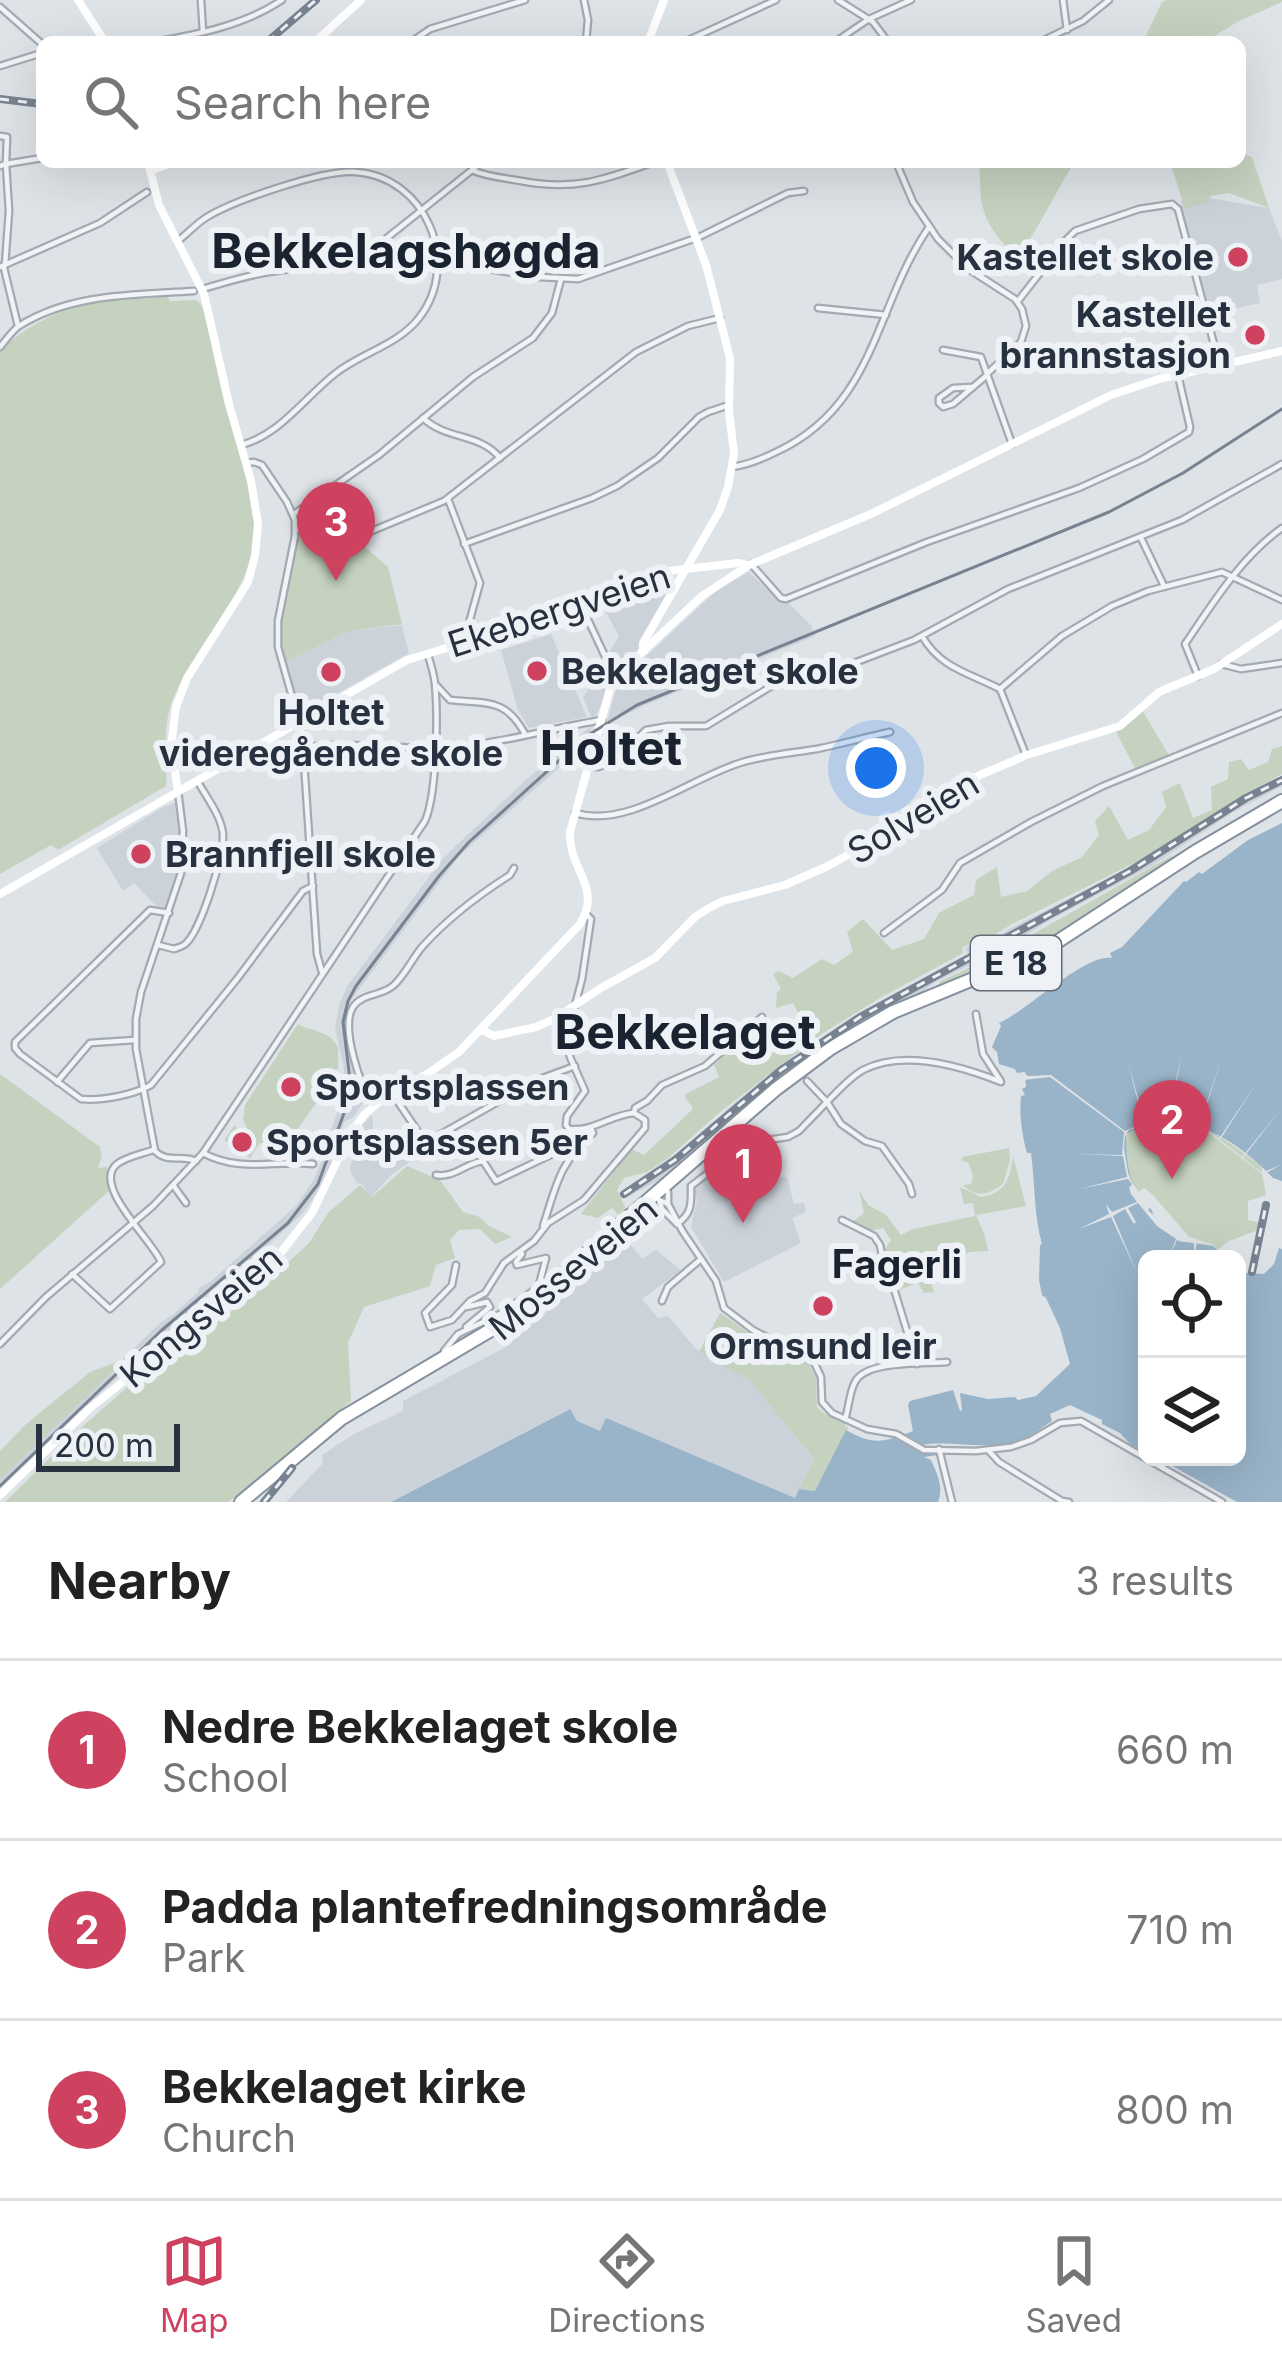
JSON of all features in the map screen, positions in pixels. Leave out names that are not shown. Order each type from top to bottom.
[{"type":"highway","name":"Mosseveien","points":[[241,1502],[328,1428],[516,1313],[619,1227],[667,1194],[790,1077],[893,1012],[1046,949],[1195,852],[1282,804]]},
{"type":"highway","name":"Mosseveien","points":[[400,1383],[446,1364],[558,1288],[844,1041]]},
{"type":"highway","points":[[716,1150],[738,1140]]},
{"type":"highway","name":"E 18","points":[[619,1227],[636,1219]]},
{"type":"street","points":[[78,0],[101,36]]},
{"type":"street","points":[[201,0],[203,32]]},
{"type":"street","points":[[184,36],[260,14],[282,0]]},
{"type":"street","points":[[321,36],[361,0]]},
{"type":"street","points":[[420,36],[525,0]]},
{"type":"street","points":[[584,0],[587,36]]},
{"type":"street","points":[[650,36],[664,0]]},
{"type":"street","points":[[697,36],[776,0]]},
{"type":"street","points":[[838,0],[869,19],[883,36]]},
{"type":"street","points":[[844,36],[911,0]]},
{"type":"street","points":[[1063,0],[1067,30]]},
{"type":"street","points":[[1054,36],[1109,0]]},
{"type":"street","points":[[0,8],[36,39]]},
{"type":"street","points":[[326,36],[327,30]]},
{"type":"street","points":[[0,66],[36,55]]},
{"type":"street","points":[[0,136],[8,139],[3,165],[9,211],[3,266],[18,326]]},
{"type":"street","points":[[3,165],[36,159]]},
{"type":"street","points":[[150,168],[159,206],[179,240],[198,290],[257,518],[254,563],[238,600],[191,671],[172,721],[183,852],[170,913],[141,992],[135,1040],[154,1149]]},
{"type":"street","points":[[0,347],[18,326],[92,299],[198,290],[273,271],[345,264],[368,253],[474,168]]},
{"type":"street","points":[[472,170],[544,186],[576,186],[632,168]]},
{"type":"street","points":[[644,651],[643,643],[720,510],[734,441],[730,360],[696,238],[669,168]]},
{"type":"street","points":[[898,168],[929,226],[967,268],[1018,301],[1026,320],[1023,338],[1013,353],[956,401],[943,407],[938,400],[948,390],[972,387]]},
{"type":"street","points":[[179,240],[221,209],[341,172],[378,176],[393,183],[422,211],[435,237],[439,261],[430,299],[410,328],[342,369],[274,427],[241,446]]},
{"type":"street","points":[[439,261],[578,278],[696,238],[787,194],[804,191]]},
{"type":"street","points":[[3,266],[92,228],[147,192]]},
{"type":"street","points":[[1018,301],[1076,230],[1139,208],[1172,203],[1178,209],[1219,365]]},
{"type":"street","points":[[732,467],[785,448],[831,415],[860,373],[908,262],[929,226]]},
{"type":"street","points":[[294,514],[368,463],[468,381],[533,338],[552,314],[561,279]]},
{"type":"street","points":[[818,308],[886,315]]},
{"type":"street","points":[[296,529],[362,535],[448,498],[636,352],[688,326],[720,318]]},
{"type":"street","points":[[943,350],[981,357],[1012,444]]},
{"type":"street","name":"Ekebergveien","points":[[0,895],[407,660],[545,618],[618,584],[661,572],[750,565],[871,514],[1111,395],[1282,351]]},
{"type":"street","points":[[762,1017],[701,1068],[662,1085],[634,1113],[591,1128],[575,1130],[566,1125],[585,1091],[566,1040],[591,919],[586,914],[589,892],[570,844],[574,814],[617,676],[711,589],[750,565],[786,599],[1108,476],[1189,432],[1178,375]]},
{"type":"street","points":[[464,544],[617,486],[658,458],[699,417],[729,405]]},
{"type":"street","points":[[423,418],[438,430],[482,442],[500,458]]},
{"type":"street","points":[[246,463],[262,465],[294,514],[296,529],[278,635],[304,747],[317,954],[323,974]]},
{"type":"street","points":[[588,766],[612,763],[646,730],[706,726],[770,687],[854,663],[922,636],[1008,589],[1141,538],[1282,464]]},
{"type":"street","points":[[448,498],[480,583],[464,641]]},
{"type":"street","points":[[1198,676],[1185,644],[1233,576],[1282,528]]},
{"type":"street","points":[[1141,538],[1164,586]]},
{"type":"street","points":[[1000,689],[1081,623],[1164,586],[1222,572],[1282,600]]},
{"type":"street","points":[[582,607],[617,676]]},
{"type":"street","name":"Solveien","points":[[482,1030],[494,1036],[557,1017],[655,958],[710,908],[828,866],[884,835],[938,793],[1027,754],[1120,726],[1159,692],[1221,664],[1282,624]]},
{"type":"street","points":[[922,636],[953,669],[1000,689],[1027,754]]},
{"type":"street","points":[[0,1344],[203,1153],[427,817],[432,800],[435,685],[427,653]]},
{"type":"street","points":[[1221,664],[1241,669],[1282,663]]},
{"type":"street","points":[[435,685],[450,700],[499,706],[525,734]]},
{"type":"street","points":[[884,933],[941,890],[960,863],[1031,822],[1103,786],[1282,713]]},
{"type":"street","points":[[304,747],[473,745],[602,720]]},
{"type":"street","points":[[574,814],[629,812],[746,761],[890,732]]},
{"type":"street","points":[[158,944],[174,949],[187,943],[218,866],[222,828],[196,780]]},
{"type":"street","points":[[373,1106],[349,1039],[352,1009],[362,999],[394,986],[449,919],[514,868]]},
{"type":"street","points":[[170,913],[151,910],[16,1040],[20,1054],[85,1100],[144,1090],[214,1008],[303,890],[313,886]]},
{"type":"street","name":"Kongsveien","points":[[0,1495],[81,1416],[279,1256],[312,1213],[352,1129],[373,1106],[443,1064],[482,1030],[586,914]]},
{"type":"street","points":[[677,1223],[688,1214],[691,1186],[727,1156],[751,1141],[794,1135],[855,1075],[883,1063],[914,1062],[949,1065],[1001,1082],[983,1054],[976,1014]]},
{"type":"street","points":[[57,1082],[90,1043],[135,1040]]},
{"type":"street","points":[[398,1102],[421,1136],[434,1138],[537,1080],[575,1066]]},
{"type":"street","points":[[804,1079],[841,1124],[865,1141],[882,1146],[912,1194]]},
{"type":"street","points":[[537,1288],[546,1258],[516,1264],[542,1230],[584,1200],[644,1131],[644,1120],[634,1113]]},
{"type":"street","points":[[542,1230],[552,1190],[576,1148],[591,1135],[591,1128]]},
{"type":"street","points":[[436,1175],[444,1177],[483,1161],[496,1181],[562,1149],[576,1148]]},
{"type":"street","points":[[154,1149],[165,1158],[196,1161]]},
{"type":"street","points":[[72,1274],[110,1309],[161,1262],[111,1190],[110,1172],[122,1161],[154,1149]]},
{"type":"street","points":[[203,1153],[262,1166],[313,1164]]},
{"type":"street","points":[[173,1186],[186,1203]]},
{"type":"street","points":[[667,1194],[662,1209],[677,1223],[719,1285],[724,1308],[757,1333],[812,1360],[820,1374],[824,1406],[845,1419],[898,1436],[920,1449],[988,1450],[1018,1445],[1060,1423],[1081,1420],[1222,1502]]},
{"type":"street","points":[[842,1220],[874,1236],[880,1245],[917,1364]]},
{"type":"street","points":[[456,1265],[450,1287],[426,1311],[430,1328],[448,1323],[489,1289],[504,1263],[535,1241]]},
{"type":"street","points":[[662,1301],[668,1287],[701,1259]]},
{"type":"street","name":"Mosseveien","points":[[432,1364],[463,1331],[500,1314],[571,1265]]},
{"type":"street","points":[[463,1331],[490,1309],[487,1302],[467,1306]]},
{"type":"street","points":[[845,1419],[860,1375],[882,1366],[947,1363]]},
{"type":"street","points":[[940,1449],[952,1502]]},
{"type":"street","points":[[988,1450],[999,1462],[1065,1502]]},
{"type":"shaded area","name":"Kastellet skole","points":[[1209,198],[1269,208],[1282,241],[1282,279],[1257,285],[1260,303],[1232,309],[1234,326],[1219,329],[1212,305],[1208,305],[1181,199]]},
{"type":"shaded area","points":[[749,572],[811,625],[815,636],[606,725],[624,677],[717,590]]},
{"type":"shaded area","name":"Holtet","points":[[664,577],[671,585],[637,652],[615,673],[592,718],[583,698],[619,636],[598,598]]},
{"type":"shaded area","name":"Holtet videregående skole","points":[[402,625],[409,653],[313,707],[301,707],[283,663],[349,631]]},
{"type":"shaded area","name":"Bekkelaget skole","points":[[551,634],[587,717],[529,728],[518,710],[501,650]]},
{"type":"shaded area","points":[[591,726],[591,737],[460,855],[351,1000],[345,1036],[364,1101],[354,1117],[344,1122],[335,1155],[325,1155],[343,1096],[344,1069],[335,1027],[348,985],[444,857]]},
{"type":"shaded area","points":[[1282,777],[1282,786],[1150,867],[913,998],[877,1013],[764,1090],[663,1178],[626,1198],[623,1192],[823,1037],[968,954],[965,948],[979,941],[983,946],[1145,860]]},
{"type":"shaded area","name":"Brannfjell skole","points":[[178,802],[180,861],[175,888],[164,908],[134,883],[123,891],[97,848]]},
{"type":"shaded area","points":[[372,1115],[374,1136],[411,1161],[371,1197],[350,1171],[360,1128]]},
{"type":"shaded area","points":[[323,1158],[332,1161],[303,1213],[226,1284],[223,1281],[209,1293],[177,1328],[143,1353],[0,1488],[0,1478],[158,1325],[296,1206]]},
{"type":"shaded area","points":[[720,1166],[759,1178],[787,1177],[794,1204],[804,1203],[806,1212],[792,1218],[801,1243],[724,1282],[691,1227],[697,1200],[694,1187]]},
{"type":"shaded area","points":[[627,1240],[642,1259],[656,1250],[681,1270],[642,1299],[658,1318],[668,1316],[696,1349],[749,1378],[814,1461],[795,1498],[607,1419],[601,1432],[576,1421],[569,1409],[391,1502],[286,1502],[323,1463],[322,1455],[403,1411],[403,1401],[506,1347]]},
{"type":"green space","points":[[1282,0],[1214,36],[1146,36],[1162,2]]},
{"type":"green space","points":[[1246,155],[1252,157],[1269,208],[1229,193],[1210,196],[1209,202],[1185,209],[1172,168],[1246,168]]},
{"type":"green space","points":[[979,168],[1072,168],[1017,258],[995,234],[981,195]]},
{"type":"green space","points":[[142,296],[197,300],[203,308],[251,498],[254,539],[250,559],[234,597],[171,704],[166,786],[58,850],[51,845],[0,874],[0,349],[66,310]]},
{"type":"green space","points":[[299,529],[331,529],[361,539],[388,567],[402,624],[349,631],[283,663],[281,617]]},
{"type":"green space","points":[[1142,710],[1170,757],[1136,770],[1115,730]]},
{"type":"green space","points":[[1282,746],[1282,774],[1150,855],[983,942],[979,938],[962,948],[963,953],[823,1033],[667,1159],[647,1172],[624,1178],[617,1190],[626,1209],[620,1217],[612,1208],[598,1218],[581,1214],[632,1149],[644,1155],[693,1109],[684,1095],[719,1077],[714,1065],[741,1039],[752,1055],[805,1026],[793,1003],[776,1008],[781,989],[773,974],[778,971],[793,978],[822,959],[834,965],[853,952],[847,932],[863,919],[892,950],[924,939],[939,913],[974,895],[976,880],[997,867],[1001,897],[1027,891],[1052,871],[1082,857],[1099,835],[1095,821],[1109,806],[1128,840],[1149,830],[1166,807],[1162,792],[1180,783],[1193,818],[1212,810],[1211,787],[1228,779],[1229,762],[1241,759],[1249,770],[1268,762],[1272,749]]},
{"type":"green space","points":[[1171,856],[1175,859],[1053,941],[942,990],[939,982]]},
{"type":"green space","points":[[298,1024],[335,1042],[338,1068],[288,1140],[260,1143],[250,1158],[224,1140],[234,1126],[250,1135],[243,1120],[245,1105]]},
{"type":"green space","points":[[0,1074],[100,1147],[98,1168],[107,1167],[110,1190],[0,1289]]},
{"type":"green space","points":[[1148,1122],[1209,1131],[1261,1166],[1266,1195],[1248,1201],[1248,1220],[1263,1223],[1261,1229],[1219,1249],[1189,1237],[1153,1195],[1144,1188],[1138,1192],[1126,1162],[1126,1139],[1128,1131]]},
{"type":"green space","points":[[1009,1148],[1003,1184],[983,1194],[963,1185],[971,1184],[973,1176],[962,1157]]},
{"type":"green space","points":[[1013,1156],[1026,1206],[976,1215],[988,1251],[957,1257],[954,1252],[937,1252],[924,1257],[934,1292],[924,1293],[918,1283],[896,1291],[884,1251],[891,1240],[883,1228],[869,1231],[851,1223],[864,1213],[859,1190],[868,1205],[886,1215],[901,1235],[975,1216],[973,1203],[964,1204],[960,1187],[981,1197],[996,1192],[1008,1178]]},
{"type":"green space","points":[[407,1166],[440,1180],[463,1212],[512,1237],[495,1244],[480,1229],[459,1230],[450,1240],[455,1258],[436,1265],[430,1286],[364,1307],[348,1343],[351,1401],[228,1502],[5,1502],[139,1377],[251,1297],[309,1243],[328,1213],[360,1185],[372,1197]]},
{"type":"green space","points":[[720,1313],[809,1364],[816,1378],[817,1407],[848,1428],[815,1491],[799,1489],[814,1460],[749,1379],[699,1352]]},
{"type":"green space","points":[[125,1359],[0,1479],[0,1451],[25,1425],[90,1372]]},
{"type":"water","points":[[1282,823],[1282,1181],[1206,1130],[1167,1123],[1126,1134],[1130,1176],[1153,1215],[1179,1241],[1219,1250],[1138,1250],[1138,1448],[1102,1420],[1070,1405],[1050,1414],[1052,1421],[1018,1441],[921,1445],[920,1452],[938,1455],[924,1457],[931,1460],[937,1475],[938,1502],[391,1502],[570,1409],[577,1421],[600,1431],[606,1418],[795,1498],[799,1489],[815,1491],[846,1430],[878,1441],[913,1431],[910,1401],[953,1390],[960,1411],[960,1393],[988,1399],[1036,1396],[1070,1364],[1039,1280],[1042,1244],[1031,1153],[1027,1153],[1021,1117],[1025,1072],[999,1064],[992,1047],[999,1023],[1087,964],[1112,958],[1110,953],[1122,947],[1184,881],[1202,874],[1248,840]]},
{"type":"water","points":[[1282,1249],[1282,1502],[1237,1502],[1172,1466],[1246,1466],[1246,1272],[1264,1274]]},
{"type":"pier","points":[[1182,1053],[1169,1120],[1198,1127],[1222,1058],[1199,1128],[1209,1131],[1219,1139],[1259,1079],[1220,1140],[1242,1157],[1282,1108],[1243,1158],[1262,1173],[1282,1164],[1263,1175],[1208,1132],[1167,1121],[1129,1130],[1124,1148],[1128,1172],[1148,1210],[1176,1237],[1190,1237],[1212,1244],[1218,1250],[1197,1240],[1194,1250],[1194,1240],[1183,1242],[1177,1240],[1172,1250],[1176,1239],[1157,1226],[1138,1203],[1128,1208],[1134,1224],[1125,1209],[1113,1216],[1138,1275],[1111,1217],[1079,1229],[1109,1214],[1106,1204],[1112,1212],[1137,1202],[1128,1179],[1079,1189],[1127,1177],[1123,1156],[1073,1154],[1122,1155],[1124,1132],[1050,1077],[1023,1080],[1023,1072],[1051,1075],[1125,1131],[1143,1123],[1128,1062],[1145,1123],[1167,1120]]},
{"type":"tram line","points":[[0,1486],[162,1330],[288,1223],[318,1184],[347,1105],[350,1080],[343,1022],[356,986],[469,842],[585,737],[637,705],[1109,512],[1183,473],[1282,409]]},
{"type":"railway","points":[[274,36],[316,0]]},
{"type":"railway","points":[[0,99],[36,103]]},
{"type":"railway","points":[[624,1194],[675,1160],[781,1070],[860,1017],[1130,871],[1282,780]]},
{"type":"railway","points":[[1252,1272],[1266,1205]]},
{"type":"railway","points":[[264,1502],[292,1468]]},
{"type":"place","name":"Kastellet skole","points":[[1238,257]]},
{"type":"place","name":"Kastellet brannstasjon","points":[[1255,335]]},
{"type":"place","name":"Bekkelaget kirke","points":[[336,581]]},
{"type":"place","name":"Bekkelaget skole","points":[[537,671]]},
{"type":"place","name":"Holtet videregående skole","points":[[331,672]]},
{"type":"place","name":"Brannfjell skole","points":[[141,854]]},
{"type":"place","name":"Sportsplassen","points":[[291,1087]]},
{"type":"place","name":"Sportsplassen 5er","points":[[242,1142]]},
{"type":"place","name":"Padda plantefredningsområde","points":[[1172,1179]]},
{"type":"place","name":"Nedre Bekkelaget skole","points":[[743,1223]]},
{"type":"place","name":"Ormsund leir","points":[[823,1306]]},
{"type":"district","name":"Bekkelagshøgda","points":[[406,250]]},
{"type":"district","name":"Holtet","points":[[611,747]]},
{"type":"district","name":"Bekkelaget","points":[[685,1031]]},
{"type":"district","name":"Fagerli","points":[[897,1263]]}]
